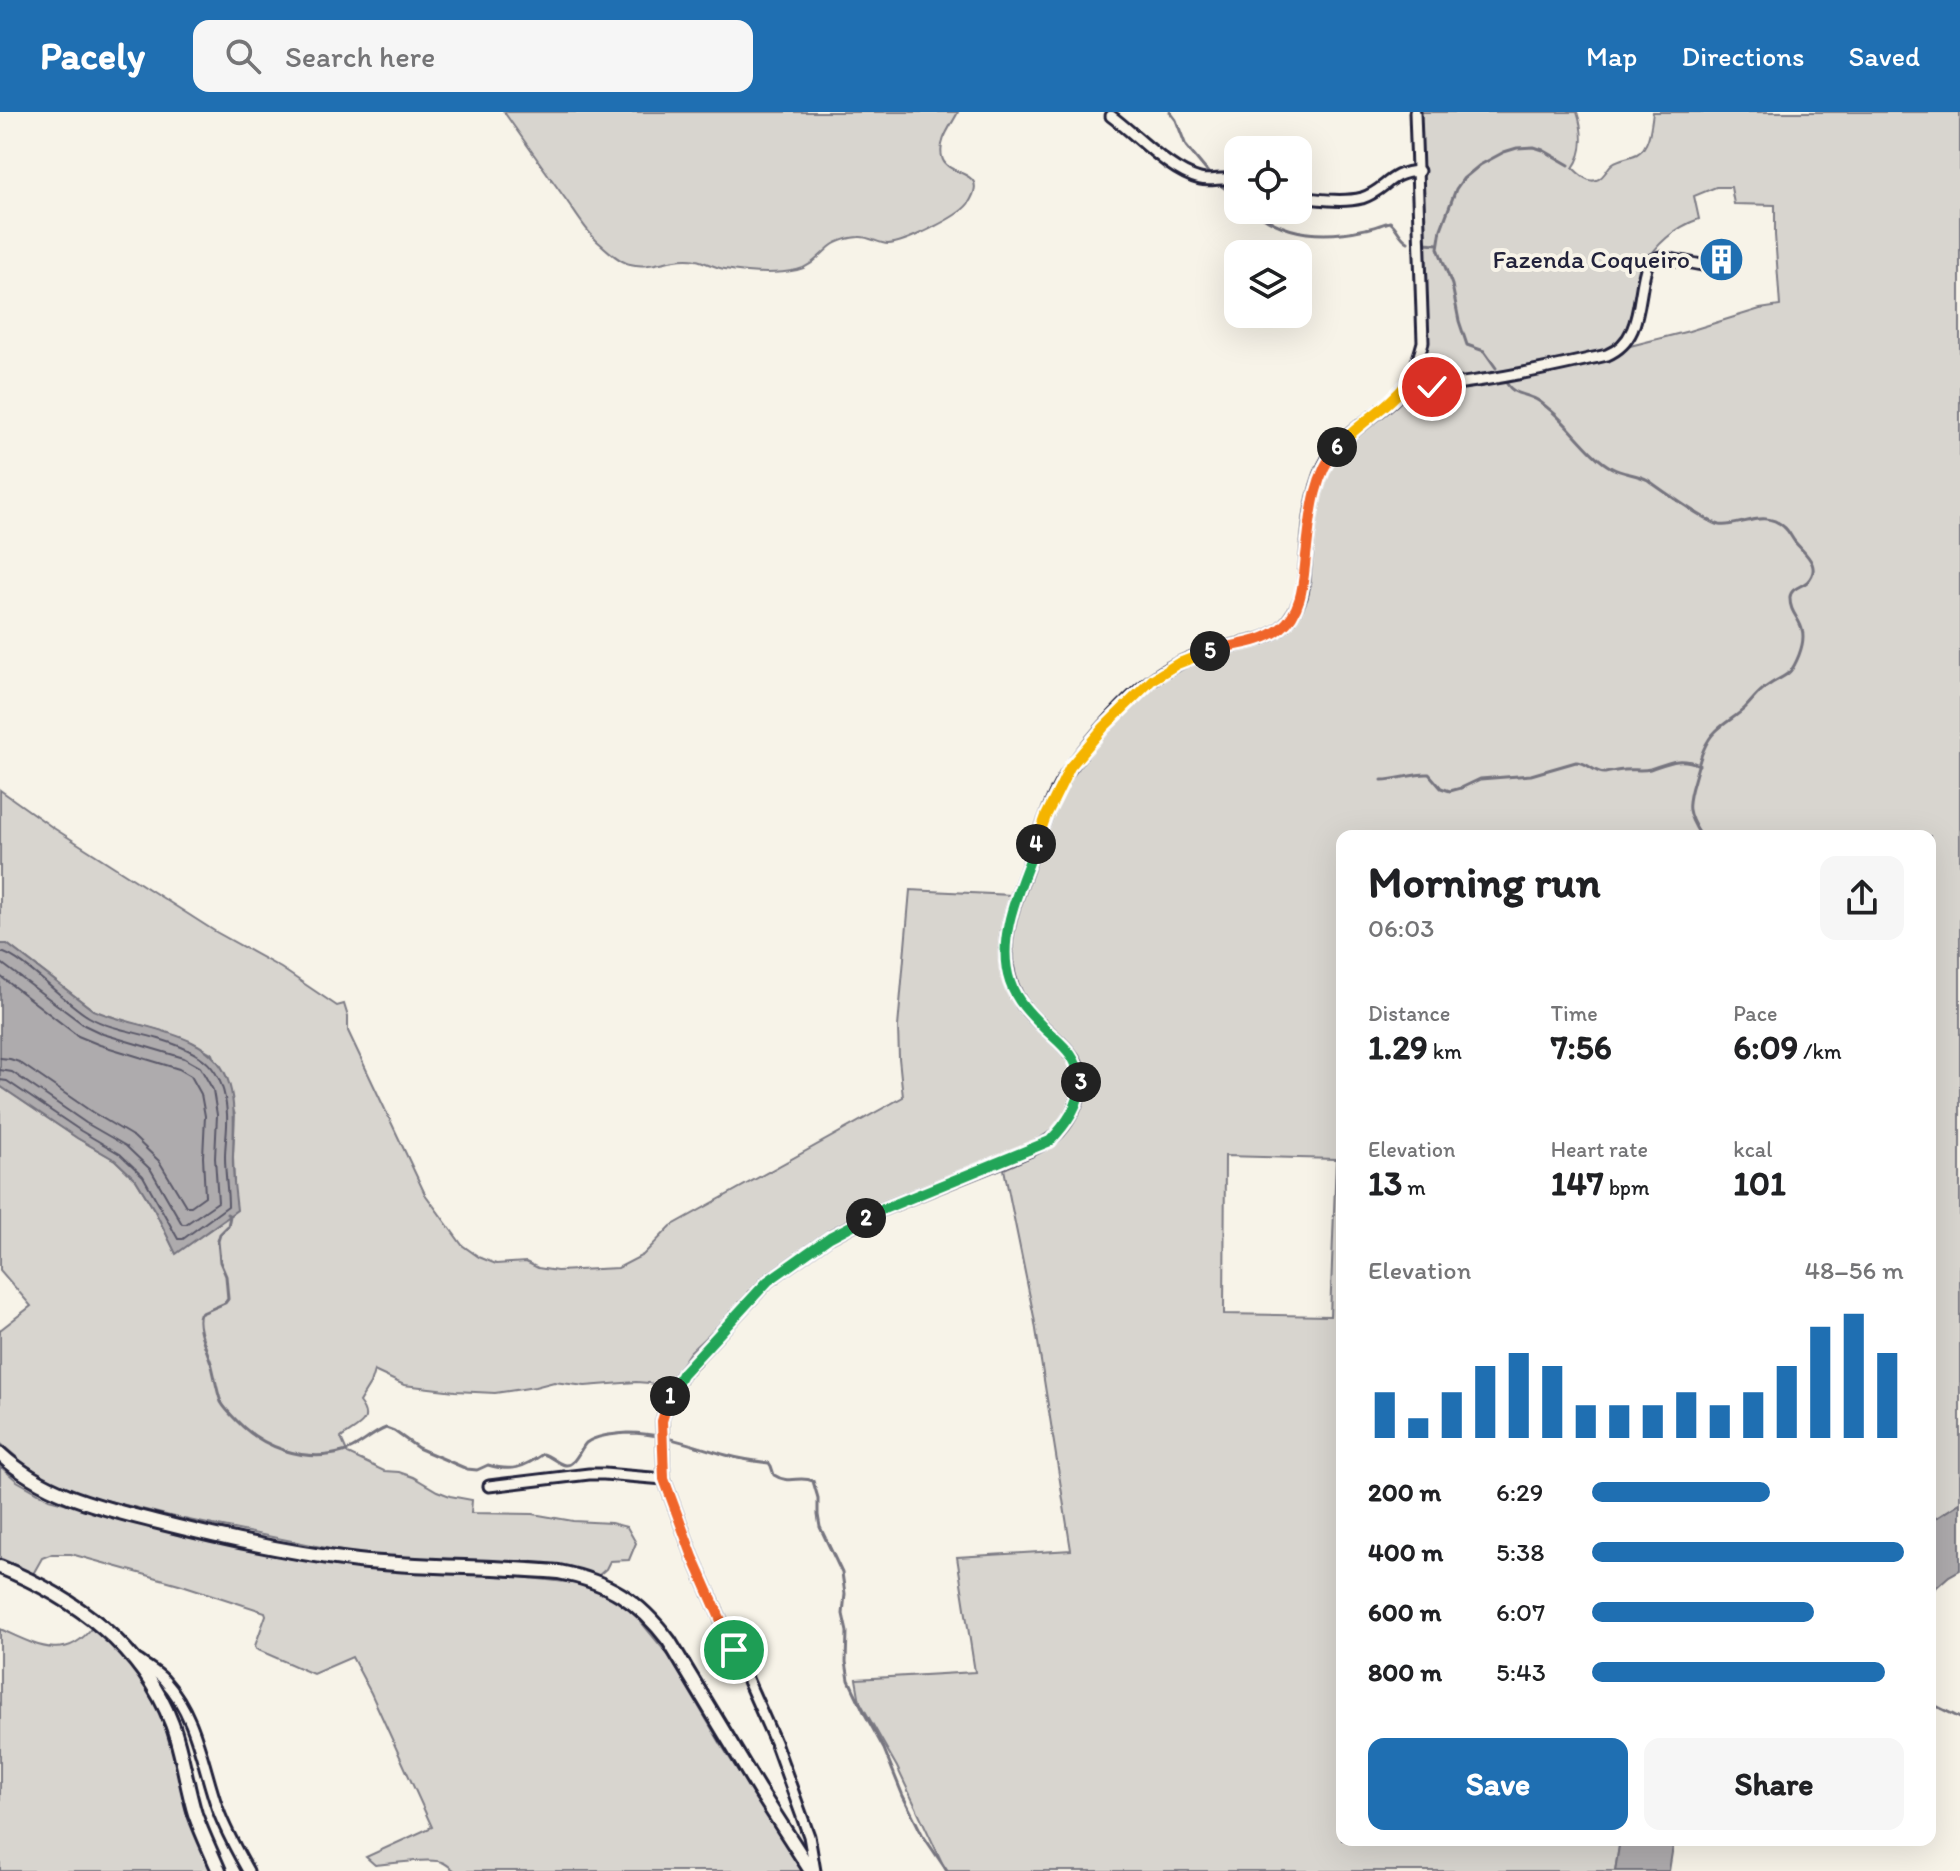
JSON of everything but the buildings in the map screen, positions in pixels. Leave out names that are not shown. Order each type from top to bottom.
[{"type":"main road","points":[[0,1454],[40,1484],[70,1497],[230,1539],[357,1560],[559,1572],[612,1588],[640,1608],[669,1641],[759,1790],[813,1871]]},
{"type":"main road","points":[[0,1567],[68,1600],[111,1635],[130,1654],[151,1683],[172,1723],[195,1813],[219,1871]]},
{"type":"street","points":[[813,1871],[809,1836],[775,1742],[693,1557],[664,1479],[662,1421],[669,1397],[682,1374],[768,1281],[830,1237],[868,1217],[1050,1141],[1065,1125],[1079,1094],[1078,1066],[1069,1050],[1021,1003],[1010,983],[1006,938],[1013,911],[1059,786],[1070,767],[1104,727],[1153,679],[1177,664],[1214,650],[1268,636],[1282,627],[1294,612],[1301,595],[1317,485],[1324,466],[1348,435],[1397,396],[1417,364],[1423,342],[1415,112]]},
{"type":"street","points":[[1111,116],[1167,161],[1192,176],[1205,180],[1224,178]]},
{"type":"street","points":[[1312,198],[1363,197],[1396,175],[1419,171]]},
{"type":"street","points":[[1408,382],[1443,386],[1511,376],[1618,351],[1629,339],[1648,262],[1660,257],[1702,265]]},
{"type":"street","points":[[489,1486],[589,1474],[664,1479]]},
{"type":"street","points":[[130,1654],[162,1678],[179,1699],[196,1733],[207,1778],[227,1833],[248,1871]]},
{"type":"shaded area","points":[[504,112],[958,112],[944,139],[942,157],[945,164],[971,179],[975,184],[974,193],[962,209],[918,234],[888,244],[863,237],[837,242],[807,266],[797,270],[743,272],[688,259],[647,265],[630,264],[612,254],[588,231]]},
{"type":"shaded area","points":[[1418,112],[1577,112],[1582,141],[1580,155],[1573,168],[1593,181],[1601,178],[1613,163],[1641,151],[1649,135],[1653,112],[1960,112],[1960,1503],[1936,1518],[1936,830],[1336,830],[1336,1159],[1336,1846],[1619,1846],[1615,1871],[946,1871],[897,1767],[860,1702],[856,1679],[975,1672],[957,1557],[1071,1550],[1034,1317],[1004,1169],[1045,1149],[1070,1126],[1080,1105],[1084,1083],[1083,1072],[1033,1013],[1014,984],[1009,947],[1017,905],[1050,815],[1069,780],[1139,698],[1165,678],[1195,663],[1285,633],[1296,618],[1307,586],[1316,511],[1324,477],[1341,450],[1406,395],[1426,356],[1427,294]],"holes":[[[1716,187],[1731,187],[1734,204],[1775,205],[1780,306],[1622,348],[1648,259],[1667,238],[1699,219],[1694,196]],[[1225,1156],[1336,1159],[1330,1316],[1224,1314]]]},
{"type":"shaded area","points":[[0,790],[216,932],[281,968],[337,1006],[344,1004],[348,1031],[425,1194],[462,1245],[496,1264],[526,1262],[538,1268],[557,1271],[618,1268],[643,1255],[671,1226],[903,1097],[898,1027],[910,890],[1011,895],[1000,937],[1001,973],[1014,1002],[1073,1065],[1077,1079],[1073,1096],[1053,1135],[1029,1148],[910,1193],[837,1228],[774,1273],[690,1352],[666,1388],[636,1382],[585,1386],[554,1382],[495,1393],[455,1391],[404,1385],[374,1371],[359,1402],[365,1419],[341,1438],[348,1454],[384,1471],[413,1477],[450,1496],[472,1500],[471,1513],[533,1514],[627,1527],[636,1543],[629,1560],[610,1561],[598,1576],[577,1570],[521,1563],[361,1555],[97,1498],[44,1477],[0,1443],[0,1330],[31,1306],[0,1270],[0,1086],[115,1160],[136,1180],[176,1253],[230,1216],[235,1115],[213,1054],[162,1031],[93,1010],[7,944],[0,944]]},
{"type":"shaded area","points":[[0,1466],[17,1481],[49,1499],[204,1540],[360,1568],[520,1577],[575,1583],[604,1593],[637,1617],[669,1656],[802,1871],[455,1871],[438,1861],[375,1865],[366,1857],[432,1827],[352,1657],[313,1674],[256,1649],[265,1612],[71,1554],[52,1554],[42,1558],[33,1574],[0,1561]]},
{"type":"shaded area","points":[[93,1626],[136,1672],[160,1712],[215,1871],[0,1871],[0,1629],[37,1645],[61,1648],[83,1638]]},
{"type":"water","points":[[0,944],[7,944],[93,1010],[192,1042],[219,1063],[231,1090],[233,1105],[237,1210],[176,1254],[136,1180],[115,1160],[0,1086]]},
{"type":"water","points":[[1960,1503],[1960,1570],[1936,1588],[1936,1518]]},
{"type":"water","points":[[1619,1846],[1673,1846],[1669,1871],[1615,1871]]},
{"type":"waterway","points":[[1170,112],[1186,146],[1210,175]]},
{"type":"waterway","points":[[1496,368],[1484,351],[1467,345],[1452,285],[1438,248],[1441,229],[1463,179],[1504,152],[1534,147],[1569,165]]},
{"type":"waterway","points":[[1216,182],[1224,188]]},
{"type":"waterway","points":[[1277,224],[1292,230],[1321,234],[1350,232],[1390,222],[1408,242]]},
{"type":"waterway","points":[[1424,243],[1438,244]]},
{"type":"waterway","points":[[1507,384],[1516,392],[1543,404],[1604,463],[1648,480],[1714,523],[1727,525],[1760,519],[1776,522],[1787,530],[1813,565],[1807,582],[1792,592],[1790,597],[1803,635],[1792,669],[1763,689],[1742,711],[1716,731],[1702,754],[1689,803],[1690,815],[1697,830]]},
{"type":"waterway","points":[[1382,780],[1429,774],[1441,788],[1450,791],[1480,779],[1531,775],[1576,762],[1605,773],[1647,770],[1680,761],[1699,765]]},
{"type":"waterway","points":[[227,1214],[230,1216],[228,1226],[218,1241],[228,1299],[200,1314],[199,1325],[221,1402],[247,1431],[272,1446],[300,1454],[329,1455],[349,1450],[386,1428],[418,1448],[467,1469],[477,1470],[488,1465],[517,1467],[543,1454],[569,1465],[590,1440],[628,1433],[653,1435],[737,1458],[769,1463],[774,1475],[779,1478],[813,1481],[820,1527],[842,1573],[849,1680],[922,1834],[947,1871]]},
{"type":"waterway","points":[[1936,1706],[1960,1718]]},
{"type":"place","name":"Fazenda Coqueiro","points":[[1721,259]]},
{"type":"route","points":[[734,1650],[693,1557],[664,1479],[662,1421],[669,1397],[682,1374],[768,1281],[830,1237],[881,1210],[1050,1141],[1065,1125],[1077,1103],[1081,1084],[1078,1066],[1069,1050],[1021,1003],[1010,983],[1006,963],[1006,938],[1013,911],[1059,786],[1070,767],[1104,727],[1153,679],[1177,664],[1214,650],[1268,636],[1282,627],[1294,612],[1301,595],[1317,485],[1324,466],[1348,435],[1397,396],[1408,382],[1432,387]]}]
